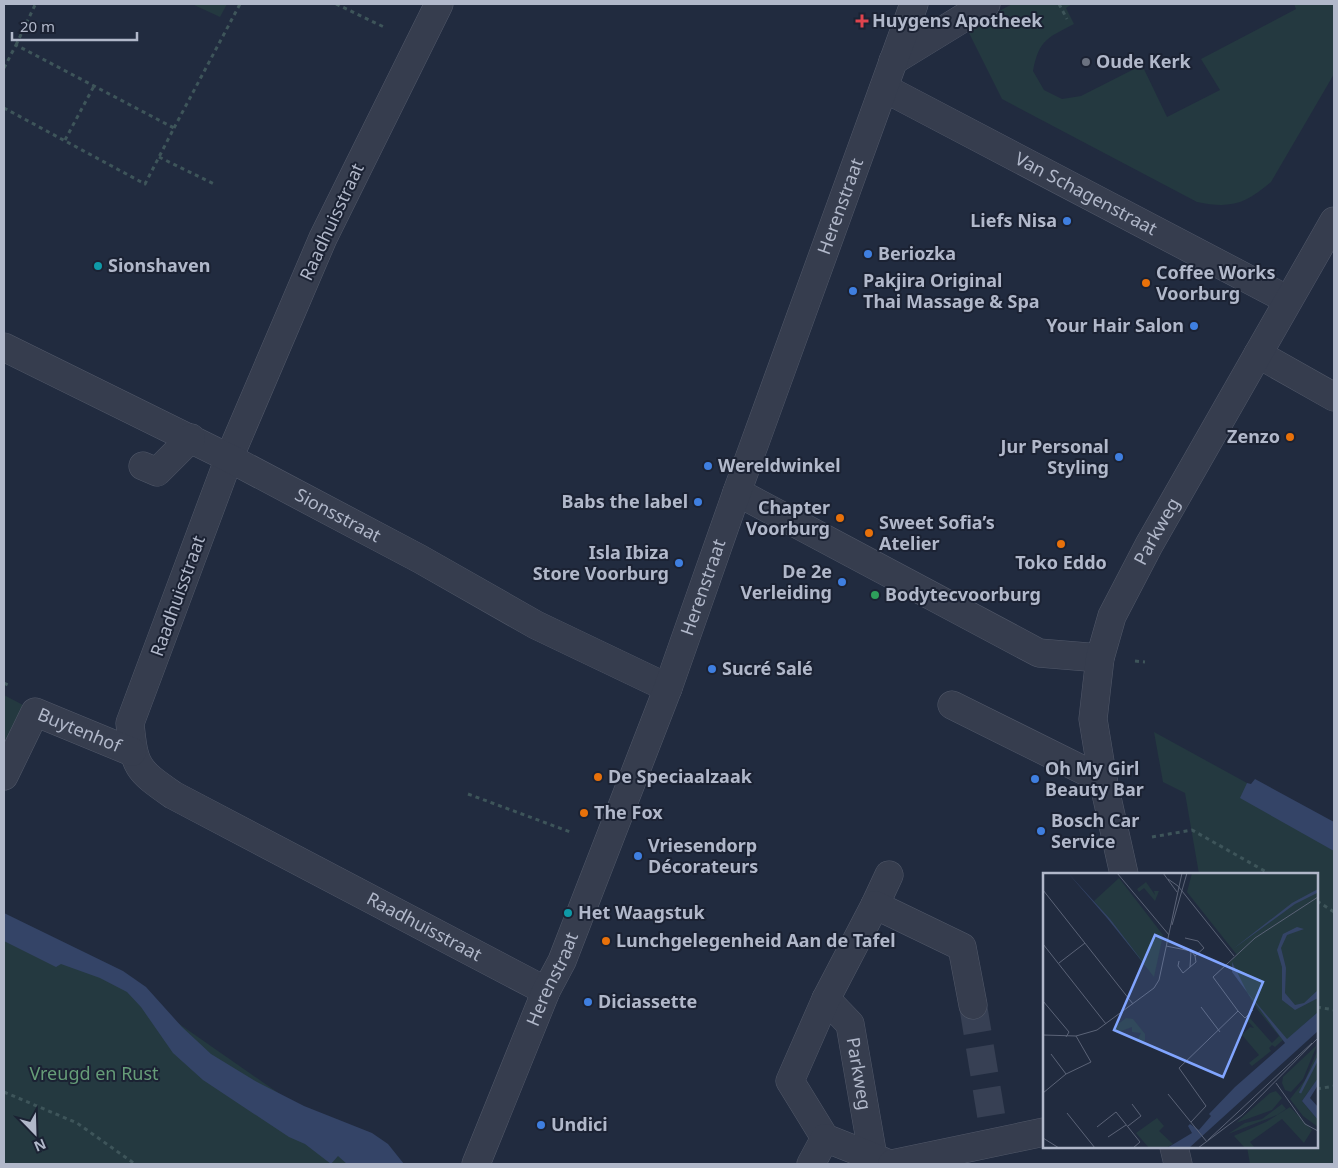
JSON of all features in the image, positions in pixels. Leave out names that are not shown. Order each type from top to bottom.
[{"type":"street","name":"Raadhuisstraat","points":[[439,4],[322,238],[229,458],[130,723],[132,752],[144,775],[173,795],[546,990]]},
{"type":"street","name":"Herenstraat","points":[[476,1164],[546,990],[562,961],[668,688],[736,492],[914,4]]},
{"type":"street","points":[[893,61],[986,4]]},
{"type":"street","name":"Van Schagenstraat","points":[[884,88],[1288,300]]},
{"type":"street","name":"Parkweg","points":[[1124,873],[1103,780],[1093,719],[1100,658],[1112,616],[1149,545],[1334,221]]},
{"type":"street","name":"Sionsstraat","points":[[4,347],[191,438],[420,559],[536,624],[668,688]]},
{"type":"street","points":[[1258,354],[1334,397]]},
{"type":"street","points":[[143,466],[157,472],[191,438]]},
{"type":"street","points":[[736,492],[1039,652],[1100,658]]},
{"type":"street","points":[[952,705],[1103,780]]},
{"type":"street","name":"Buytenhof","points":[[4,776],[35,712],[132,752]]},
{"type":"street","points":[[889,875],[826,999],[790,1080],[825,1138],[885,1162],[994,1137],[1043,1132]]},
{"type":"street","points":[[874,905],[962,947],[973,1004]]},
{"type":"street","name":"Parkweg","points":[[826,999],[850,1024],[885,1162]]},
{"type":"street","points":[[811,1164],[825,1138]]},
{"type":"street","points":[[1174,1148],[1178,1164]]},
{"type":"path","points":[[4,108],[145,184],[240,4]]},
{"type":"path","points":[[336,4],[418,44]]},
{"type":"path","points":[[1059,4],[1067,19]]},
{"type":"path","points":[[4,68],[35,5]]},
{"type":"path","points":[[16,44],[174,128]]},
{"type":"path","points":[[65,140],[94,86]]},
{"type":"path","points":[[159,157],[216,185]]},
{"type":"path","points":[[468,794],[576,834]]},
{"type":"path","points":[[1118,845],[1164,834],[1192,830],[1268,873]]},
{"type":"path","points":[[1318,902],[1334,912]]},
{"type":"path","points":[[1318,1007],[1334,1010]]},
{"type":"path","points":[[1318,1089],[1334,1086]]},
{"type":"path","points":[[4,1092],[77,1123],[136,1164]]},
{"type":"green space","points":[[192,4],[227,4],[220,17]]},
{"type":"green space","points":[[1012,4],[1072,4],[1066,8],[1074,24],[1051,37],[1041,46],[1033,71],[1044,90],[1062,99],[1081,96],[1142,65],[1167,117],[1220,90],[1201,59],[1296,9],[1294,4],[1334,4],[1334,74],[1271,182],[1245,200],[1237,203],[1219,205],[1197,202],[1002,99],[967,29]]},
{"type":"green space","points":[[4,695],[23,705],[6,740],[4,739]]},
{"type":"green space","points":[[1154,732],[1247,783],[1249,794],[1334,840],[1334,1164],[1250,1164],[1247,1148],[1318,1148],[1318,873],[1199,873],[1185,793],[1163,782]]},
{"type":"green space","name":"Vreugd en Rust","points":[[4,921],[132,991],[380,1164],[4,1164]]},
{"type":"water","points":[[1255,779],[1334,822],[1334,851],[1240,798],[1247,783],[1251,784]]},
{"type":"water","points":[[4,913],[123,971],[146,987],[182,1027],[211,1054],[257,1082],[304,1106],[372,1133],[388,1144],[404,1164],[347,1164],[338,1156],[331,1164],[305,1144],[289,1137],[203,1080],[173,1053],[141,1007],[127,992],[100,978],[61,964],[56,967],[4,941]]},
{"type":"tunnel","points":[[973,1005],[994,1133]]},
{"type":"place","name":"Huygens Apotheek","points":[[862,21]]},
{"type":"place","name":"Oude Kerk","points":[[1086,62]]},
{"type":"place","name":"Liefs Nisa","points":[[1067,221]]},
{"type":"place","name":"Beriozka","points":[[868,254]]},
{"type":"place","name":"Sionshaven","points":[[98,266]]},
{"type":"place","name":"Coffee Works Voorburg","points":[[1146,283]]},
{"type":"place","name":"Pakjira Original Thai Massage & Spa","points":[[853,291]]},
{"type":"place","name":"Your Hair Salon","points":[[1194,326]]},
{"type":"place","name":"Zenzo","points":[[1290,437]]},
{"type":"place","name":"Jur Personal Styling","points":[[1119,457]]},
{"type":"place","name":"Wereldwinkel","points":[[708,466]]},
{"type":"place","name":"Babs the label","points":[[698,502]]},
{"type":"place","name":"Chapter Voorburg","points":[[840,518]]},
{"type":"place","name":"Sweet Sofia’s Atelier","points":[[869,533]]},
{"type":"place","name":"Toko Eddo","points":[[1061,544]]},
{"type":"place","name":"Isla Ibiza Store Voorburg","points":[[679,563]]},
{"type":"place","name":"De 2e Verleiding","points":[[842,582]]},
{"type":"place","name":"Bodytecvoorburg","points":[[875,595]]},
{"type":"place","name":"Sucré Salé","points":[[712,669]]},
{"type":"place","name":"De Speciaalzaak","points":[[598,777]]},
{"type":"place","name":"Oh My Girl Beauty Bar","points":[[1035,779]]},
{"type":"place","name":"The Fox","points":[[584,813]]},
{"type":"place","name":"Bosch Car Service","points":[[1041,831]]},
{"type":"place","name":"Vriesendorp Décorateurs","points":[[638,856]]},
{"type":"place","name":"Het Waagstuk","points":[[568,913]]},
{"type":"place","name":"Lunchgelegenheid Aan de Tafel","points":[[606,941]]},
{"type":"place","name":"Diciassette","points":[[588,1002]]},
{"type":"place","name":"Undici","points":[[541,1125]]}]
